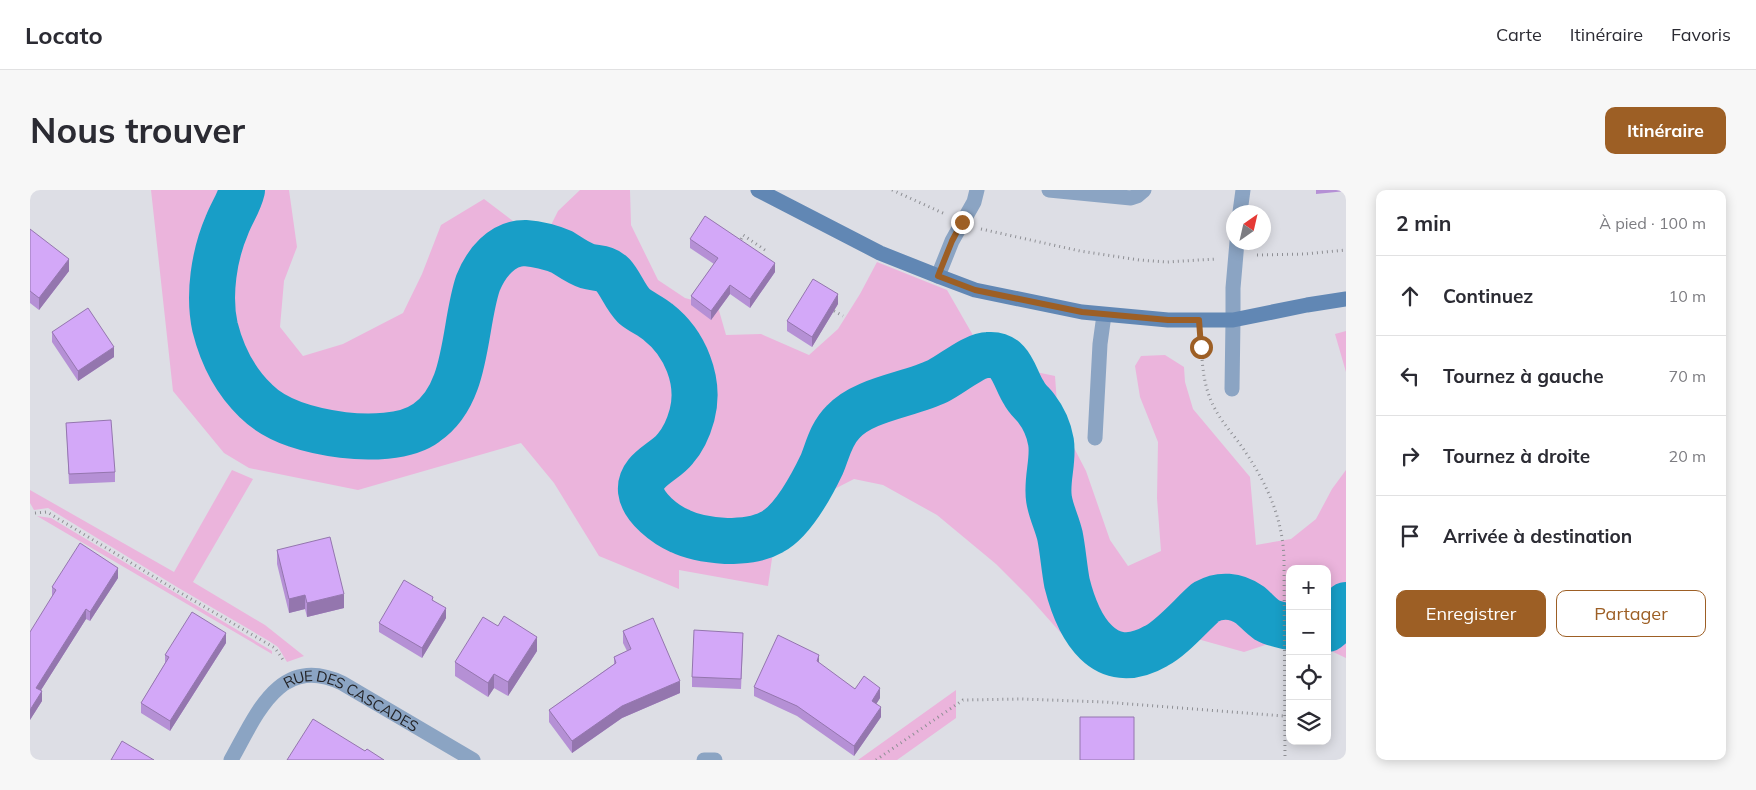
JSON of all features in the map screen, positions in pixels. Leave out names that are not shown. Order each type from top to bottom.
[{"type":"main road","points":[[758,190],[880,253],[975,290],[1082,312],[1168,320],[1233,320],[1346,299]]},
{"type":"street","points":[[938,276],[952,241],[974,202],[977,190]]},
{"type":"street","points":[[1049,190],[1131,198],[1144,190]]},
{"type":"street","points":[[1241,205],[1243,190]]},
{"type":"street","points":[[1232,389],[1233,288],[1236,250]]},
{"type":"street","points":[[1095,438],[1100,344],[1104,315]]},
{"type":"street","name":"RUE DES CASCADES","points":[[232,760],[271,694],[293,678],[309,674],[324,676],[342,683],[473,760]]},
{"type":"street","points":[[704,760],[715,760]]},
{"type":"path","points":[[892,190],[947,215]]},
{"type":"path","points":[[972,227],[1080,251],[1167,262],[1194,261]]},
{"type":"path","points":[[741,239],[743,235],[765,250]]},
{"type":"path","points":[[1279,255],[1346,250]]},
{"type":"path","points":[[834,311],[843,316]]},
{"type":"path","points":[[1199,320],[1202,364],[1213,406],[1253,463],[1270,493],[1282,529],[1284,560],[1285,760]]},
{"type":"path","points":[[35,513],[47,512],[178,592],[275,648],[284,661]]},
{"type":"path","points":[[876,760],[963,700],[1022,699],[1104,702],[1284,716]]},
{"type":"shaded area","points":[[151,190],[289,190],[297,247],[284,281],[280,327],[303,356],[343,344],[403,313],[422,274],[441,225],[484,199],[542,243],[558,211],[580,190],[630,190],[631,225],[658,280],[685,298],[718,307],[726,335],[761,334],[809,355],[838,329],[877,262],[947,290],[978,344],[1017,368],[1055,376],[1058,417],[1086,471],[1110,540],[1128,566],[1161,551],[1157,498],[1158,442],[1140,397],[1135,366],[1141,356],[1165,355],[1184,367],[1185,382],[1193,409],[1250,477],[1256,545],[1291,539],[1316,519],[1332,489],[1346,470],[1346,658],[1331,651],[1331,565],[1286,565],[1286,638],[1244,652],[1194,638],[1178,637],[1158,646],[1137,668],[1092,668],[1028,596],[996,564],[937,515],[883,485],[854,479],[813,500],[776,531],[768,586],[679,570],[679,589],[599,556],[554,483],[521,443],[358,490],[249,468],[224,453],[173,391]]},
{"type":"shaded area","points":[[1346,331],[1346,372],[1335,334]]},
{"type":"shaded area","points":[[232,470],[253,479],[193,582],[265,625],[304,656],[287,662],[278,647],[269,641],[48,508],[34,510],[30,503],[30,490],[174,572]]},
{"type":"shaded area","points":[[37,516],[51,518],[272,651],[272,654]]},
{"type":"shaded area","points":[[956,690],[956,718],[897,760],[858,760]]},
{"type":"building","points":[[705,216],[775,263],[750,299],[730,285],[711,311],[691,296],[718,258],[690,239]]},
{"type":"building","points":[[30,229],[69,259],[39,298],[30,291]]},
{"type":"building","points":[[813,279],[838,294],[812,337],[787,321]]},
{"type":"building","points":[[88,308],[114,347],[78,371],[52,332]]},
{"type":"building","points":[[111,420],[115,472],[69,474],[66,423]]},
{"type":"building","points":[[330,537],[344,594],[307,603],[305,595],[289,599],[277,550]]},
{"type":"building","points":[[80,543],[118,568],[90,612],[86,609],[36,688],[42,691],[30,710],[30,632],[56,590],[52,587]]},
{"type":"building","points":[[404,580],[433,597],[432,600],[446,608],[422,648],[379,623]]},
{"type":"building","points":[[192,612],[226,633],[170,721],[141,703],[169,657],[165,655]]},
{"type":"building","points":[[504,616],[537,637],[508,682],[494,674],[488,683],[455,662],[483,617],[498,626]]},
{"type":"building","points":[[653,618],[680,681],[622,706],[572,741],[549,710],[616,663],[614,657],[631,649],[623,631]]},
{"type":"building","points":[[694,630],[743,633],[741,679],[692,677]]},
{"type":"building","points":[[778,635],[819,655],[817,661],[855,689],[864,676],[880,688],[872,701],[881,707],[854,746],[797,706],[754,687]]},
{"type":"building","points":[[1080,717],[1134,717],[1134,760],[1080,760]]},
{"type":"building","points":[[313,719],[365,751],[367,749],[384,760],[287,760]]},
{"type":"building","points":[[122,741],[154,760],[111,760]]},
{"type":"waterway","points":[[242,190],[222,237],[216,262],[212,289],[215,327],[221,348],[230,367],[248,393],[265,409],[296,425],[343,435],[386,436],[408,432],[426,423],[440,410],[450,395],[457,378],[473,300],[485,268],[496,255],[509,246],[525,243],[539,245],[562,252],[584,265],[610,272],[634,306],[668,331],[689,364],[694,389],[691,419],[678,445],[648,472],[641,484],[641,491],[646,504],[656,515],[674,528],[696,537],[726,541],[750,540],[772,532],[787,520],[801,502],[822,464],[830,442],[843,422],[852,414],[875,403],[938,381],[976,358],[996,355],[1007,362],[1025,395],[1039,412],[1047,428],[1052,449],[1048,492],[1060,536],[1067,583],[1078,616],[1096,642],[1108,651],[1122,655],[1138,654],[1162,642],[1206,602],[1222,597],[1239,599],[1250,605],[1267,620],[1286,626]]},
{"type":"waterway","points":[[1331,626],[1336,622],[1346,605]]},
{"type":"route","points":[[962,222],[938,276],[975,290],[1082,312],[1168,320],[1199,320],[1201,347]]}]
